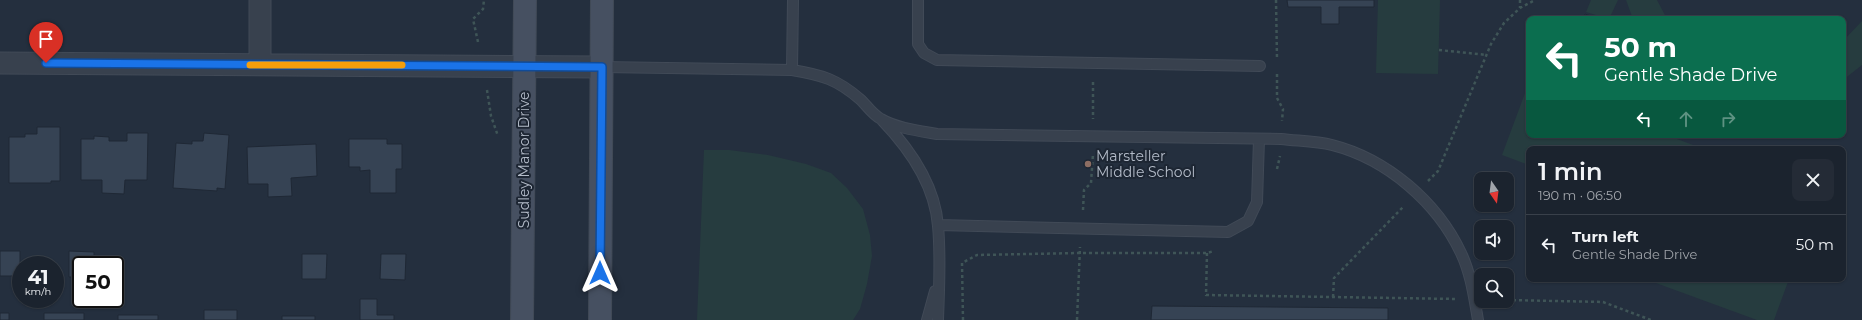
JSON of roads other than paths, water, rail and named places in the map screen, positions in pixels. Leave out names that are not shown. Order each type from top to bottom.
[{"type":"main road","name":"Sudley Manor Drive","points":[[522,320],[525,0]]},
{"type":"main road","points":[[600,320],[602,0]]},
{"type":"street","points":[[260,0],[260,65]]},
{"type":"street","points":[[0,63],[602,67]]},
{"type":"lane","points":[[792,70],[793,0]]},
{"type":"lane","points":[[918,0],[918,44],[924,52],[937,60],[1260,66]]},
{"type":"lane","points":[[602,67],[792,70],[820,75],[831,79],[860,99],[896,135],[923,176],[933,202],[938,224],[938,320]]},
{"type":"lane","points":[[880,119],[911,130],[937,134],[1281,139],[1332,145],[1359,154],[1391,172],[1417,192],[1444,222],[1461,253],[1473,288],[1478,320]]},
{"type":"lane","points":[[938,224],[1228,232],[1248,221],[1257,202],[1260,139]]},
{"type":"lane","points":[[927,320],[939,280]]},
{"type":"place","name":"Marsteller Middle School","points":[[1088,164]]}]
